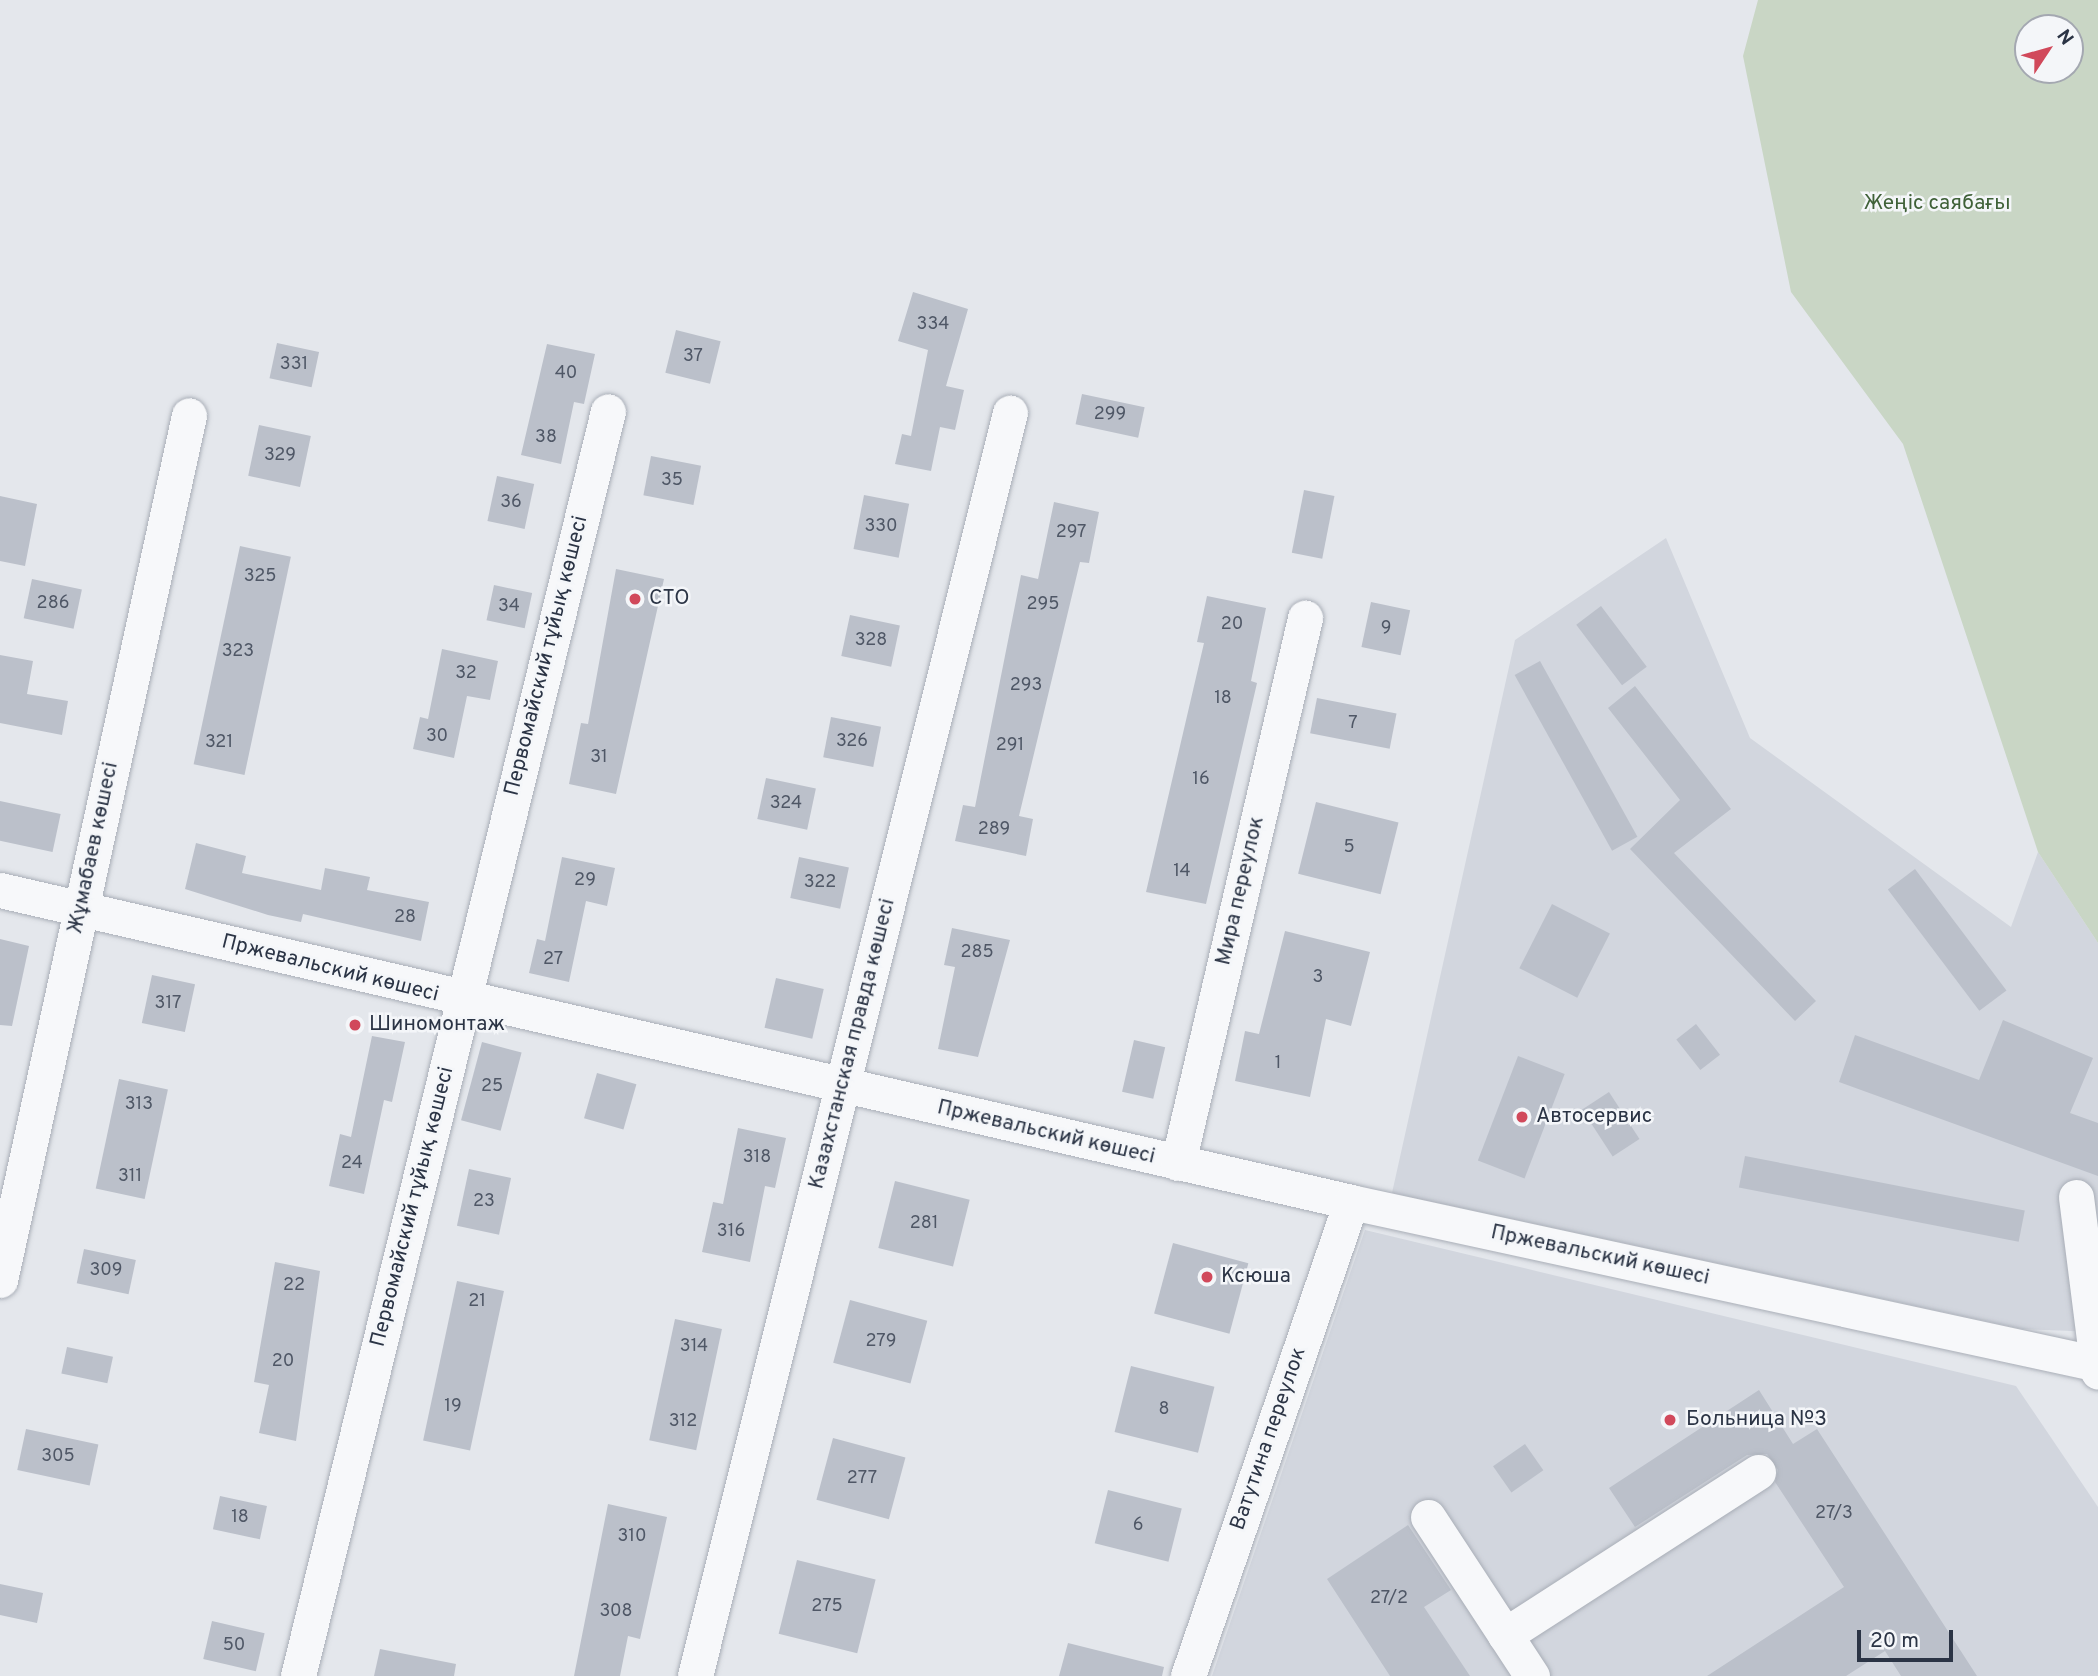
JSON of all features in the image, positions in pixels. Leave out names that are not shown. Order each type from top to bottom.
[{"type":"street","name":"Первомайский тұйық көшесі","points":[[298,1676],[607,411]]},
{"type":"street","name":"Казахстанская правда көшесі","points":[[695,1676],[1010,413]]},
{"type":"street","name":"Жұмабаев көшесі","points":[[0,1280],[189,415]]},
{"type":"street","name":"Мира переулок","points":[[1178,1163],[1305,618]]},
{"type":"street","name":"Пржевальский көшесі","points":[[0,890],[463,1001],[1351,1202],[2097,1366]]},
{"type":"street","points":[[2076,1198],[2097,1366]]},
{"type":"street","name":"Ватутина переулок","points":[[1188,1676],[1351,1202]]},
{"type":"street","points":[[1505,1635],[1758,1472]]},
{"type":"street","points":[[1428,1517],[1532,1676]]},
{"type":"shaded area","points":[[1666,538],[1750,738],[2011,927],[2038,852],[2098,943],[2098,1332],[2022,1329],[1392,1193],[1515,640]]},
{"type":"shaded area","name":"Больница №3","points":[[1365,1230],[2016,1386],[2098,1507],[2098,1676],[1212,1676]]},
{"type":"green space","name":"Жеңіс саябағы","points":[[1758,0],[2098,0],[2098,943],[2038,852],[1903,444],[1791,292],[1743,56]]},
{"type":"building","points":[[913,292],[968,309],[946,386],[964,390],[955,430],[940,427],[931,471],[895,464],[902,434],[911,436],[928,350],[898,341]]},
{"type":"building","points":[[676,330],[721,341],[710,384],[665,373]]},
{"type":"building","points":[[277,343],[319,352],[312,387],[270,378]]},
{"type":"building","points":[[547,344],[595,354],[584,404],[574,402],[561,464],[521,455]]},
{"type":"building","points":[[1082,394],[1145,407],[1138,438],[1076,424]]},
{"type":"building","points":[[259,425],[311,436],[300,487],[248,476]]},
{"type":"building","points":[[651,456],[701,466],[693,505],[643,495]]},
{"type":"building","points":[[497,476],[534,484],[525,529],[487,521]]},
{"type":"building","points":[[1304,490],[1334,496],[1322,559],[1292,553]]},
{"type":"building","points":[[864,495],[909,504],[899,558],[854,549]]},
{"type":"building","points":[[0,496],[37,504],[25,566],[0,561]]},
{"type":"building","points":[[1054,502],[1099,512],[1089,563],[1080,562],[1019,816],[1033,819],[1026,856],[955,841],[963,805],[975,807],[1021,575],[1038,579]]},
{"type":"building","points":[[240,546],[291,557],[244,775],[194,764]]},
{"type":"building","points":[[616,569],[664,579],[616,794],[569,784],[581,723],[588,724]]},
{"type":"building","points":[[32,579],[82,590],[74,629],[24,618]]},
{"type":"building","points":[[494,585],[532,593],[525,628],[487,620]]},
{"type":"building","points":[[1207,596],[1266,608],[1251,681],[1257,683],[1206,904],[1146,892],[1204,643],[1197,642]]},
{"type":"building","points":[[1371,602],[1410,610],[1401,655],[1361,647]]},
{"type":"building","points":[[1601,606],[1647,667],[1622,685],[1576,625]]},
{"type":"building","points":[[850,615],[900,626],[891,667],[841,656]]},
{"type":"building","points":[[442,649],[498,661],[490,700],[467,696],[454,758],[413,749],[420,717],[428,719]]},
{"type":"building","points":[[0,655],[33,661],[27,694],[68,701],[62,735],[0,723]]},
{"type":"building","points":[[1540,661],[1637,837],[1612,851],[1515,675]]},
{"type":"building","points":[[1635,686],[1731,809],[1674,853],[1816,1001],[1795,1021],[1630,849],[1680,800],[1608,708]]},
{"type":"building","points":[[1317,698],[1397,713],[1390,749],[1310,733]]},
{"type":"building","points":[[831,717],[881,727],[873,767],[823,757]]},
{"type":"building","points":[[766,778],[816,789],[807,830],[757,819]]},
{"type":"building","points":[[0,801],[61,814],[53,852],[0,841]]},
{"type":"building","points":[[1316,802],[1398,823],[1381,894],[1298,874]]},
{"type":"building","points":[[196,843],[246,856],[242,873],[321,890],[325,868],[370,877],[367,890],[429,902],[421,941],[303,914],[301,922],[268,915],[185,889]]},
{"type":"building","points":[[562,857],[615,868],[607,906],[586,901],[569,982],[529,973],[537,939],[545,941]]},
{"type":"building","points":[[799,857],[849,868],[840,909],[790,898]]},
{"type":"building","points":[[1915,869],[2006,990],[1979,1011],[1888,889]]},
{"type":"building","points":[[1552,904],[1610,934],[1577,998],[1519,968]]},
{"type":"building","points":[[952,928],[1010,940],[978,1057],[938,1049],[955,967],[944,965]]},
{"type":"building","points":[[1285,931],[1370,952],[1351,1026],[1326,1019],[1310,1097],[1235,1081],[1245,1031],[1259,1034]]},
{"type":"building","points":[[0,939],[29,946],[12,1026],[0,1025]]},
{"type":"building","points":[[152,975],[195,984],[185,1032],[142,1023]]},
{"type":"building","points":[[776,978],[824,989],[812,1039],[765,1028]]},
{"type":"building","points":[[2003,1020],[2093,1058],[2070,1113],[2098,1123],[2098,1176],[1839,1082],[1855,1035],[1979,1080]]},
{"type":"building","points":[[1696,1024],[1720,1055],[1700,1070],[1676,1039]]},
{"type":"building","points":[[372,1036],[405,1042],[392,1102],[384,1100],[364,1194],[329,1186],[340,1134],[351,1137]]},
{"type":"building","points":[[1134,1040],[1165,1047],[1153,1099],[1122,1092]]},
{"type":"building","points":[[482,1042],[522,1053],[501,1131],[461,1120]]},
{"type":"building","name":"Автосервис","points":[[1518,1056],[1565,1074],[1525,1178],[1478,1161]]},
{"type":"building","points":[[597,1073],[636,1084],[623,1129],[584,1118]]},
{"type":"building","points":[[119,1079],[168,1089],[145,1199],[96,1189]]},
{"type":"building","points":[[1609,1092],[1639,1139],[1613,1156],[1582,1109]]},
{"type":"building","points":[[738,1128],[786,1138],[775,1188],[765,1186],[750,1262],[702,1252],[713,1202],[723,1204]]},
{"type":"building","points":[[1745,1156],[2025,1210],[2019,1242],[1739,1187]]},
{"type":"building","points":[[469,1169],[511,1178],[499,1235],[457,1226]]},
{"type":"building","points":[[895,1181],[970,1200],[953,1267],[878,1248]]},
{"type":"building","points":[[1173,1243],[1248,1263],[1229,1334],[1154,1314]]},
{"type":"building","points":[[84,1249],[136,1260],[129,1294],[77,1283]]},
{"type":"building","points":[[275,1262],[320,1271],[296,1441],[259,1433],[269,1385],[254,1382]]},
{"type":"building","points":[[457,1281],[504,1291],[470,1450],[423,1440]]},
{"type":"building","points":[[850,1300],[927,1321],[910,1383],[833,1363]]},
{"type":"building","points":[[675,1319],[722,1329],[696,1450],[649,1440]]},
{"type":"building","points":[[67,1347],[113,1357],[107,1383],[61,1373]]},
{"type":"building","points":[[1131,1366],[1214,1387],[1198,1453],[1115,1432]]},
{"type":"building","points":[[1759,1390],[1793,1444],[1817,1429],[1977,1676],[1901,1676],[1885,1651],[1846,1676],[1707,1676],[1844,1587],[1775,1482],[1778,1470],[1767,1454],[1747,1455],[1635,1527],[1609,1488]]},
{"type":"building","points":[[26,1429],[98,1444],[90,1485],[17,1470]]},
{"type":"building","points":[[833,1438],[905,1457],[889,1519],[816,1500]]},
{"type":"building","points":[[1525,1444],[1543,1470],[1511,1493],[1493,1466]]},
{"type":"building","points":[[1108,1490],[1182,1508],[1168,1562],[1095,1543]]},
{"type":"building","points":[[220,1496],[267,1506],[260,1539],[213,1529]]},
{"type":"building","points":[[608,1504],[667,1517],[640,1639],[628,1636],[620,1676],[574,1676]]},
{"type":"building","points":[[1408,1525],[1451,1590],[1424,1607],[1470,1676],[1390,1676],[1327,1579]]},
{"type":"building","points":[[797,1560],[876,1580],[857,1653],[779,1634]]},
{"type":"building","points":[[0,1584],[43,1593],[37,1623],[0,1615]]},
{"type":"building","points":[[212,1621],[265,1633],[256,1671],[203,1659]]},
{"type":"building","points":[[1068,1643],[1164,1667],[1162,1676],[1059,1676]]},
{"type":"building","points":[[380,1649],[456,1664],[454,1676],[374,1676]]},
{"type":"place","name":"СТО","points":[[635,599]]},
{"type":"place","name":"Шиномонтаж","points":[[355,1025]]},
{"type":"place","name":"Автосервис","points":[[1522,1117]]},
{"type":"place","name":"Ксюша","points":[[1207,1277]]},
{"type":"place","name":"Больница №3","points":[[1670,1420]]}]
